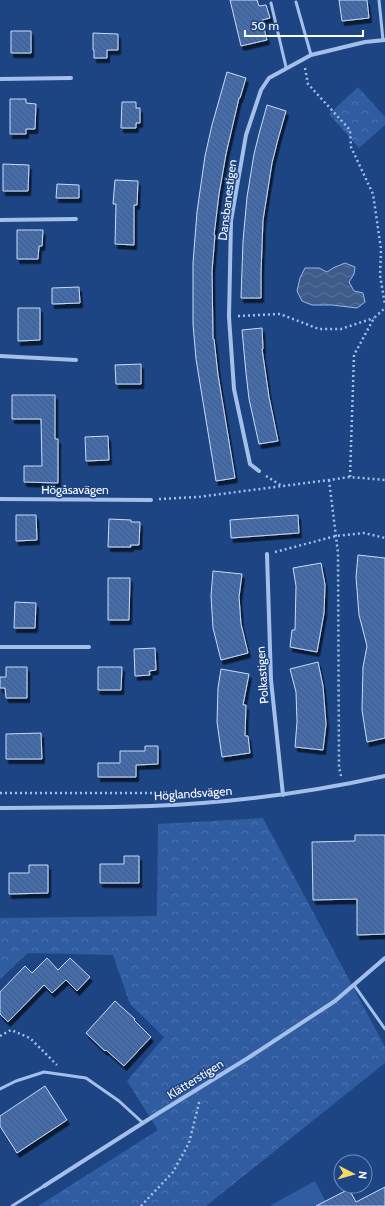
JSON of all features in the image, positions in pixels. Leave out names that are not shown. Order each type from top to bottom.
[{"type":"street","name":"Dansbanestigen","points":[[259,471],[250,464],[234,388],[229,317],[231,221],[246,135],[261,90],[269,78],[311,55],[365,42],[384,40]]},
{"type":"street","points":[[0,79],[71,78]]},
{"type":"street","points":[[0,220],[76,219]]},
{"type":"street","points":[[0,356],[76,360]]},
{"type":"street","name":"Högåsavägen","points":[[0,499],[151,500]]},
{"type":"street","name":"Polkastigen","points":[[267,554],[271,680],[283,795]]},
{"type":"street","points":[[0,647],[89,647]]},
{"type":"street","name":"Höglandsvägen","points":[[0,808],[152,806],[267,797],[342,785],[385,776]]},
{"type":"street","name":"Klätterstigen","points":[[44,1186],[248,1058],[335,1001],[385,958]]},
{"type":"lane","points":[[379,0],[384,40]]},
{"type":"lane","points":[[296,2],[311,55]]},
{"type":"lane","points":[[271,3],[286,68]]},
{"type":"lane","points":[[354,984],[385,1029]]},
{"type":"lane","points":[[0,1089],[16,1081],[44,1072],[86,1078],[119,1101],[143,1123]]},
{"type":"lane","points":[[12,1206],[44,1186]]},
{"type":"path","points":[[303,59],[308,84],[350,130],[351,147],[373,194],[381,249],[380,274],[385,307],[374,318],[354,355],[350,476]]},
{"type":"path","points":[[229,317],[280,314],[319,330],[341,329],[374,318]]},
{"type":"path","points":[[259,471],[282,486]]},
{"type":"path","points":[[151,500],[198,497],[350,476],[385,480]]},
{"type":"path","points":[[329,480],[338,553],[339,767],[342,785]]},
{"type":"path","points":[[267,554],[336,536],[364,533],[385,538]]},
{"type":"path","points":[[340,774],[347,773]]},
{"type":"path","points":[[0,793],[180,793]]},
{"type":"path","points":[[0,1036],[11,1030],[30,1038],[65,1074]]},
{"type":"path","points":[[141,1206],[173,1172],[189,1143],[201,1096]]},
{"type":"green space","points":[[358,87],[385,117],[385,125],[359,148],[329,114]]},
{"type":"green space","points":[[263,818],[385,1047],[385,1063],[206,1206],[38,1206],[158,1130],[127,1081],[164,1037],[130,1004],[113,955],[28,953],[0,979],[0,918],[157,916],[158,824]]},
{"type":"green space","points":[[315,1181],[328,1206],[271,1205]]},
{"type":"water","points":[[345,263],[355,267],[354,274],[349,282],[354,291],[363,293],[365,302],[357,308],[332,305],[312,305],[302,301],[297,291],[300,278],[305,268],[319,268],[327,272]]},
{"type":"building","points":[[230,0],[257,0],[259,6],[266,5],[270,18],[262,20],[267,40],[241,46]]},
{"type":"building","points":[[339,0],[367,0],[369,18],[342,21]]},
{"type":"building","points":[[11,31],[31,31],[31,53],[11,53]]},
{"type":"building","points":[[93,33],[118,34],[118,50],[107,50],[107,58],[94,58]]},
{"type":"building","points":[[227,72],[246,78],[239,98],[226,154],[214,235],[212,271],[213,339],[235,478],[216,481],[196,359],[193,324],[193,263],[197,212],[205,156]]},
{"type":"building","points":[[10,99],[26,99],[26,103],[36,104],[35,129],[26,129],[26,134],[10,134]]},
{"type":"building","points":[[122,102],[136,102],[136,108],[140,108],[140,123],[136,123],[136,128],[121,128]]},
{"type":"building","points":[[267,105],[286,111],[272,163],[263,220],[261,298],[241,298],[243,241],[247,197],[254,154]]},
{"type":"building","points":[[3,164],[29,165],[28,191],[3,191]]},
{"type":"building","points":[[115,180],[138,181],[137,205],[134,205],[134,245],[115,244],[116,204],[113,204]]},
{"type":"building","points":[[57,184],[79,185],[79,198],[56,198]]},
{"type":"building","points":[[17,230],[43,230],[42,246],[39,246],[38,259],[17,259]]},
{"type":"building","points":[[79,287],[80,303],[52,304],[52,288]]},
{"type":"building","points":[[18,308],[40,308],[40,340],[18,341]]},
{"type":"building","points":[[262,328],[262,349],[269,397],[278,441],[259,444],[249,399],[242,330]]},
{"type":"building","points":[[141,364],[141,384],[116,384],[115,365]]},
{"type":"building","points":[[12,395],[55,395],[55,439],[58,439],[58,483],[24,482],[24,466],[42,466],[41,419],[12,419]]},
{"type":"building","points":[[108,436],[109,460],[86,461],[85,437]]},
{"type":"building","points":[[16,515],[36,515],[37,540],[16,541]]},
{"type":"building","points":[[298,515],[299,533],[231,538],[230,520]]},
{"type":"building","points":[[109,519],[140,522],[139,545],[130,545],[131,547],[108,547]]},
{"type":"building","points":[[358,555],[385,558],[385,738],[367,742],[362,710],[363,667],[367,646],[359,615],[356,577]]},
{"type":"building","points":[[321,563],[325,585],[324,613],[317,652],[290,647],[292,630],[295,630],[296,586],[293,568]]},
{"type":"building","points":[[213,571],[242,574],[239,597],[241,624],[248,653],[221,660],[213,628],[211,596]]},
{"type":"building","points":[[108,578],[130,578],[129,620],[108,620]]},
{"type":"building","points":[[15,602],[36,603],[35,628],[14,628]]},
{"type":"building","points":[[155,648],[156,670],[149,671],[150,675],[135,676],[134,649]]},
{"type":"building","points":[[318,662],[323,686],[326,724],[323,750],[295,747],[297,722],[296,692],[290,669]]},
{"type":"building","points":[[6,667],[27,667],[27,698],[6,698],[5,688],[0,688],[0,677],[6,677]]},
{"type":"building","points":[[98,667],[122,667],[121,690],[98,690]]},
{"type":"building","points":[[221,669],[249,674],[243,705],[246,705],[245,736],[248,736],[250,753],[222,757],[217,722],[218,688]]},
{"type":"building","points":[[41,733],[42,759],[6,759],[6,734]]},
{"type":"building","points":[[145,746],[158,746],[158,764],[136,765],[136,777],[98,777],[98,763],[120,763],[120,751],[145,751]]},
{"type":"building","points":[[355,835],[385,835],[385,934],[357,935],[357,899],[313,900],[312,842],[355,841]]},
{"type":"building","points":[[124,856],[139,856],[139,883],[100,883],[100,864],[124,864]]},
{"type":"building","points":[[29,865],[48,865],[48,893],[9,894],[9,873],[29,873]]},
{"type":"building","points":[[47,958],[58,970],[70,958],[90,977],[77,991],[66,980],[52,993],[44,985],[8,1022],[0,1014],[0,992],[25,966],[32,973]]},
{"type":"building","points":[[115,1001],[135,1019],[134,1020],[151,1037],[124,1066],[86,1033]]},
{"type":"building","points":[[45,1086],[67,1120],[17,1153],[0,1126],[0,1116]]},
{"type":"building","points":[[385,1187],[385,1206],[316,1206],[339,1194],[352,1194],[356,1202]]}]
